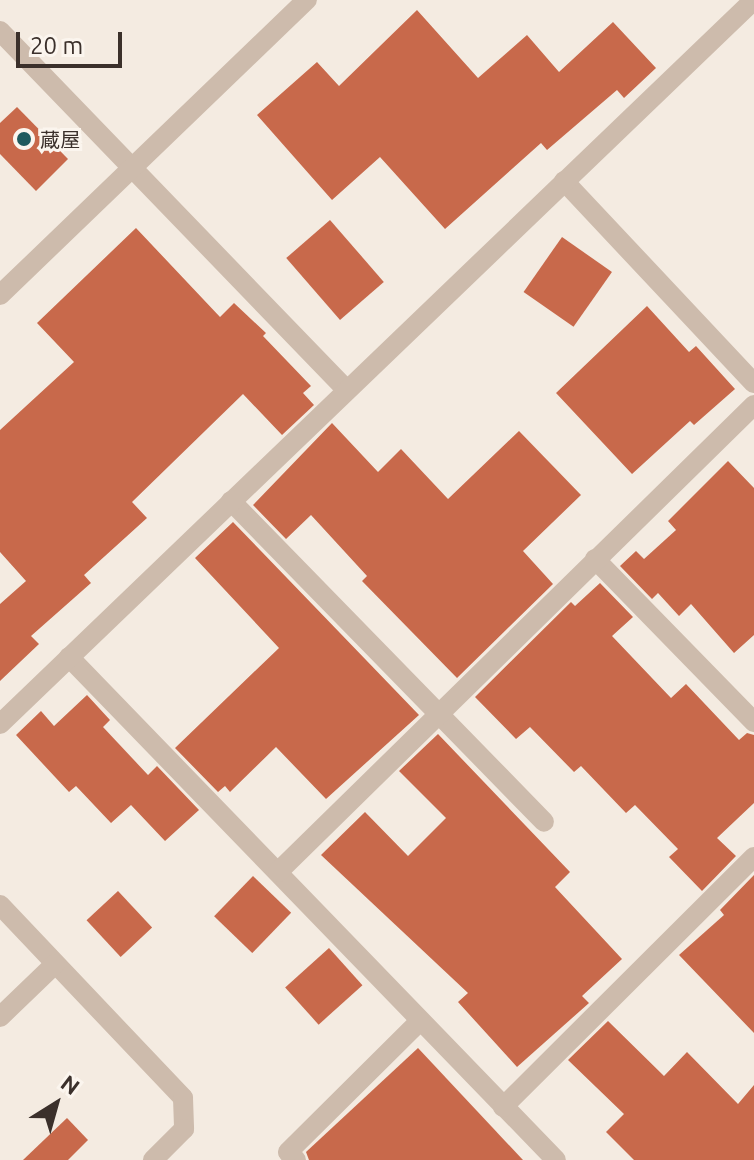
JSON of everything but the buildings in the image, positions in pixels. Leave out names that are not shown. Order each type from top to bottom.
[{"type":"street","points":[[0,295],[307,0]]},
{"type":"street","points":[[0,724],[345,388],[754,0]]},
{"type":"street","points":[[0,31],[345,388]]},
{"type":"street","points":[[564,181],[754,383]]},
{"type":"street","points":[[278,872],[754,405]]},
{"type":"street","points":[[231,501],[544,822]]},
{"type":"street","points":[[595,559],[754,722]]},
{"type":"street","points":[[69,657],[419,1022],[556,1160]]},
{"type":"street","points":[[503,1107],[754,857]]},
{"type":"street","points":[[0,905],[183,1098],[184,1129],[153,1160]]},
{"type":"street","points":[[0,1017],[55,964]]},
{"type":"street","points":[[296,1160],[288,1152],[419,1022]]},
{"type":"place","name":"蔵屋","points":[[24,139]]}]
